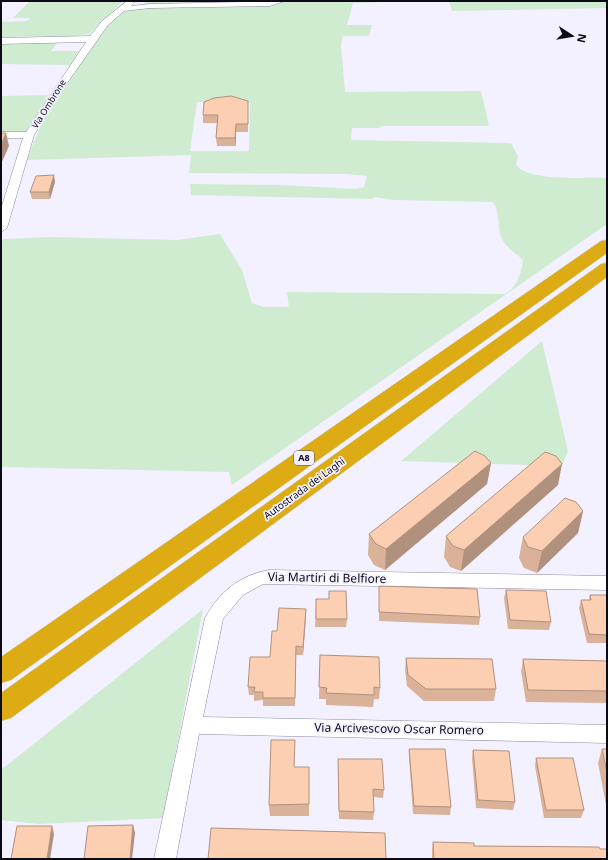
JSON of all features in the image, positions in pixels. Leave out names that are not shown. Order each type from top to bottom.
[{"type":"highway","name":"A8","points":[[1,672],[607,244]]},
{"type":"highway","name":"Autostrada dei Laghi","points":[[1,709],[607,268]]},
{"type":"street","name":"Via Ombrone","points":[[1,228],[29,135],[53,96],[92,39],[105,23],[132,1]]},
{"type":"street","points":[[122,9],[150,6],[270,4],[281,1]]},
{"type":"street","points":[[1,41],[92,39]]},
{"type":"street","points":[[1,135],[29,135]]},
{"type":"street","name":"Via Martiri di Belfiore","points":[[165,859],[191,725],[214,618],[222,607],[237,592],[250,582],[260,577],[607,583]]},
{"type":"street","name":"Via Arcivescovo Oscar Romero","points":[[191,725],[607,734]]},
{"type":"green space","points":[[30,1],[123,1],[89,34],[74,36],[1,37],[1,22],[27,21],[30,18],[13,18]]},
{"type":"green space","points":[[146,1],[419,1],[353,3],[347,25],[372,25],[369,36],[343,36],[341,44],[345,92],[481,91],[489,126],[382,126],[379,128],[352,128],[351,140],[511,143],[518,156],[516,165],[533,174],[558,178],[607,178],[607,224],[232,485],[229,472],[1,467],[1,244],[3,239],[50,237],[177,240],[220,234],[242,270],[252,303],[264,307],[289,307],[287,292],[504,294],[512,289],[518,280],[523,260],[503,241],[499,228],[497,210],[493,202],[395,200],[374,197],[372,199],[191,195],[190,184],[279,185],[356,189],[364,187],[367,176],[346,174],[189,173],[191,155],[27,160],[40,127],[52,104],[69,75],[88,49],[108,25],[118,16],[128,10],[141,9]],"holes":[[[197,102],[250,102],[249,151],[190,151]]]},
{"type":"green space","points":[[449,1],[607,1],[607,8],[452,11]]},
{"type":"green space","points":[[58,42],[51,51],[80,51],[70,65],[1,64],[1,43]]},
{"type":"green space","points":[[49,95],[26,132],[1,132],[1,96]]},
{"type":"green space","points":[[542,341],[568,451],[562,466],[401,461]]},
{"type":"green space","points":[[203,609],[163,818],[39,824],[1,820],[1,770]]},
{"type":"building","points":[[231,96],[248,101],[248,124],[236,124],[235,138],[216,138],[218,115],[203,115],[204,102],[214,98]]},
{"type":"building","points":[[1,133],[6,133],[1,145]]},
{"type":"building","points":[[54,175],[49,192],[30,192],[36,176]]},
{"type":"building","points":[[475,451],[485,456],[491,463],[386,549],[376,544],[369,534]]},
{"type":"building","points":[[545,452],[556,456],[562,464],[464,550],[453,546],[446,536]]},
{"type":"building","points":[[565,498],[576,502],[583,511],[542,551],[528,547],[523,537]]},
{"type":"building","points":[[379,586],[477,589],[480,617],[379,612]]},
{"type":"building","points":[[506,590],[546,591],[551,622],[510,620]]},
{"type":"building","points":[[329,591],[346,591],[347,619],[316,619],[316,599],[329,599]]},
{"type":"building","points":[[590,595],[607,595],[607,635],[589,634],[581,600],[591,600]]},
{"type":"building","points":[[279,608],[306,609],[303,647],[296,646],[295,698],[263,698],[263,692],[254,692],[255,687],[248,687],[250,657],[270,657],[272,631],[277,631]]},
{"type":"building","points":[[320,655],[379,657],[380,688],[374,687],[374,695],[326,693],[327,688],[319,687]]},
{"type":"building","points":[[406,658],[492,659],[496,689],[426,689],[408,675]]},
{"type":"building","points":[[523,659],[607,661],[607,691],[528,690]]},
{"type":"building","points":[[271,740],[295,740],[294,767],[309,767],[309,804],[269,805]]},
{"type":"building","points":[[409,749],[445,749],[451,807],[414,806]]},
{"type":"building","points":[[602,749],[607,749],[607,772]]},
{"type":"building","points":[[473,750],[509,751],[515,802],[478,800]]},
{"type":"building","points":[[536,758],[573,758],[584,810],[546,810]]},
{"type":"building","points":[[338,759],[382,759],[384,790],[373,789],[374,812],[339,811]]},
{"type":"building","points":[[133,825],[130,859],[84,859],[88,826]]},
{"type":"building","points":[[17,826],[52,826],[47,859],[11,859]]},
{"type":"building","points":[[211,828],[385,833],[386,859],[208,859]]},
{"type":"building","points":[[433,842],[474,843],[474,846],[599,847],[600,849],[607,849],[607,859],[434,859]]}]
